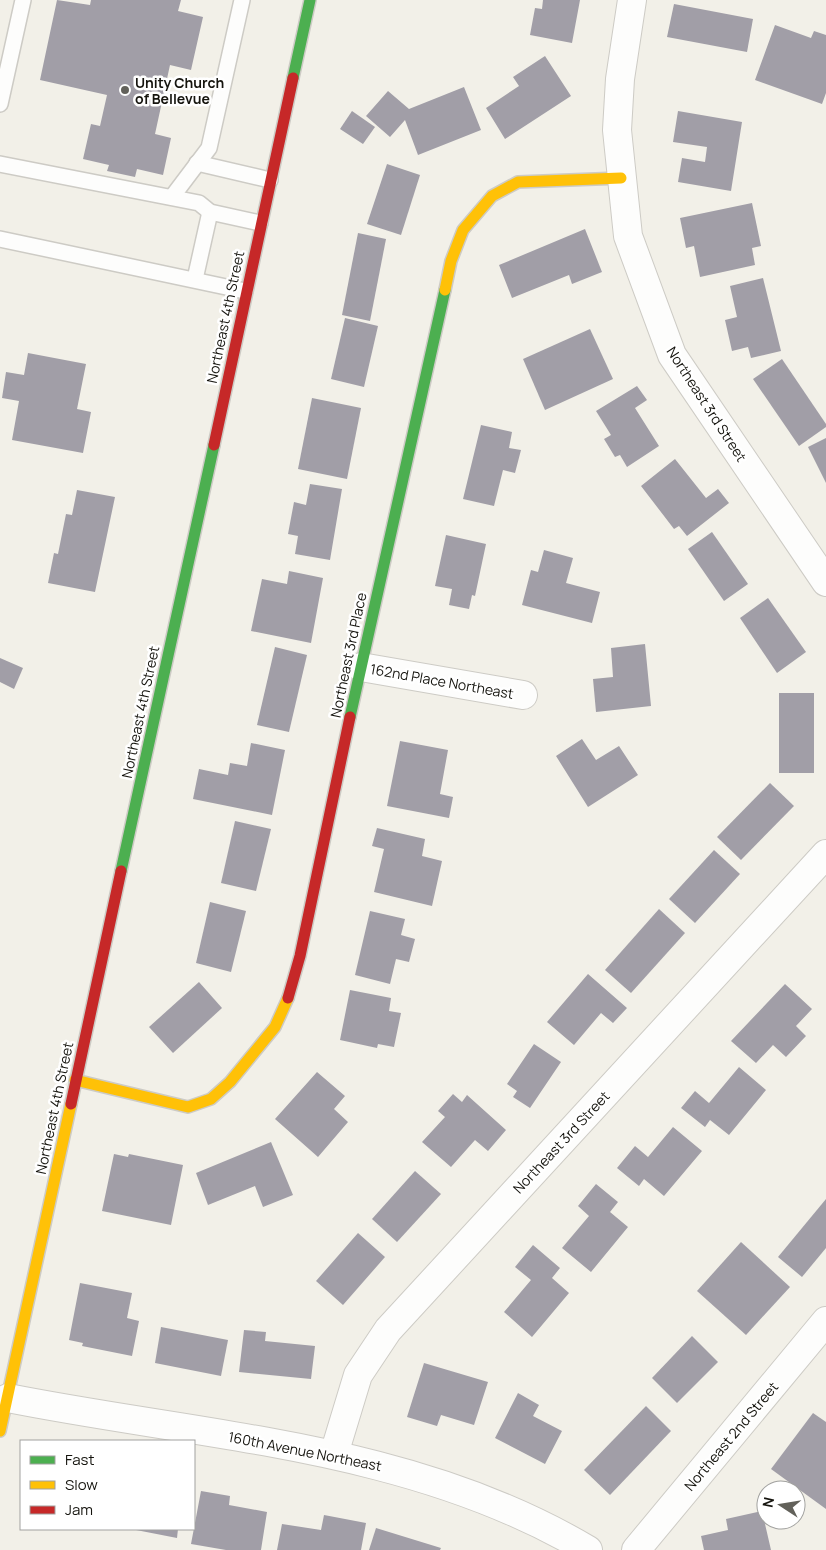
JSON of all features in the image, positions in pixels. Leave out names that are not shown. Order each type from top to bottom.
[{"type":"street","name":"Northeast 4th Street","points":[[0,1431],[245,291],[310,0]]},
{"type":"street","name":"Northeast 3rd Street","points":[[632,0],[620,79],[617,130],[620,178],[628,236],[672,354],[826,582]]},
{"type":"street","name":"Northeast 3rd Place","points":[[75,1080],[188,1107],[211,1099],[230,1082],[275,1027],[287,1003],[300,956],[361,667],[451,261],[463,230],[492,196],[518,182],[620,178]]},
{"type":"street","name":"162nd Place Northeast","points":[[361,667],[523,695]]},
{"type":"street","name":"Northeast 3rd Street","points":[[334,1454],[358,1375],[388,1330],[826,854]]},
{"type":"street","name":"Northeast 2nd Street","points":[[636,1550],[826,1321]]},
{"type":"street","name":"160th Avenue Northeast","points":[[8,1398],[334,1454],[419,1476],[475,1496],[550,1528],[588,1550]]},
{"type":"lane","points":[[0,104],[23,0]]},
{"type":"lane","points":[[172,197],[209,148],[242,0]]},
{"type":"lane","points":[[197,163],[270,180]]},
{"type":"lane","points":[[0,164],[199,203],[210,212],[260,223]]},
{"type":"lane","points":[[195,279],[210,212]]},
{"type":"lane","points":[[0,239],[245,291]]},
{"type":"building","name":"Unity Church of Bellevue","points":[[57,0],[90,5],[91,0],[181,0],[178,11],[203,17],[191,70],[170,65],[155,134],[171,138],[163,175],[137,169],[135,177],[107,171],[109,165],[83,159],[91,124],[100,126],[107,95],[40,80]]},
{"type":"building","points":[[543,0],[580,0],[572,43],[530,35],[535,8],[542,9]]},
{"type":"building","points":[[674,4],[753,19],[747,52],[667,37]]},
{"type":"building","points":[[775,25],[811,38],[814,31],[826,35],[826,93],[822,104],[755,80]]},
{"type":"building","points":[[545,56],[571,96],[505,139],[486,108],[519,86],[513,77]]},
{"type":"building","points":[[464,87],[481,130],[418,155],[405,120],[390,137],[366,116],[388,91],[409,109]]},
{"type":"building","points":[[352,111],[375,127],[363,144],[340,129]]},
{"type":"building","points":[[678,111],[742,122],[731,191],[678,182],[682,158],[705,162],[707,147],[673,142]]},
{"type":"building","points":[[387,164],[420,175],[401,235],[367,224]]},
{"type":"building","points":[[752,203],[761,246],[752,248],[755,265],[700,277],[694,246],[686,248],[680,218]]},
{"type":"building","points":[[585,229],[602,272],[572,284],[569,275],[512,298],[499,265]]},
{"type":"building","points":[[358,233],[386,239],[370,321],[342,315]]},
{"type":"building","points":[[763,278],[781,351],[751,358],[748,347],[732,351],[725,320],[737,317],[730,286]]},
{"type":"building","points":[[345,318],[378,326],[364,387],[331,379]]},
{"type":"building","points":[[590,329],[613,379],[545,410],[523,359]]},
{"type":"building","points":[[28,353],[86,364],[77,409],[91,412],[83,453],[12,440],[19,401],[2,398],[6,372],[24,375]]},
{"type":"building","points":[[782,359],[826,424],[826,427],[799,446],[753,379]]},
{"type":"building","points":[[637,386],[647,400],[635,408],[659,446],[627,467],[620,455],[615,457],[604,439],[611,435],[596,411]]},
{"type":"building","points":[[312,398],[361,408],[347,479],[298,469]]},
{"type":"building","points":[[481,425],[512,432],[509,448],[521,450],[515,473],[503,470],[494,506],[463,499]]},
{"type":"building","points":[[826,438],[826,483],[808,447]]},
{"type":"building","points":[[675,459],[706,498],[718,489],[729,503],[687,536],[679,526],[674,529],[641,486]]},
{"type":"building","points":[[310,484],[342,489],[330,560],[295,554],[298,536],[288,534],[294,502],[306,505]]},
{"type":"building","points":[[77,490],[115,497],[95,592],[48,583],[54,553],[58,554],[66,514],[72,515]]},
{"type":"building","points":[[712,532],[748,584],[724,601],[688,549]]},
{"type":"building","points":[[446,535],[486,544],[475,596],[472,595],[469,609],[449,605],[452,589],[435,586]]},
{"type":"building","points":[[544,550],[573,558],[566,583],[600,592],[592,623],[522,605],[531,570],[538,572]]},
{"type":"building","points":[[289,571],[323,578],[311,643],[251,631],[262,579],[287,584]]},
{"type":"building","points":[[768,598],[806,652],[777,673],[740,618]]},
{"type":"building","points":[[645,644],[651,706],[596,712],[593,679],[613,677],[611,648]]},
{"type":"building","points":[[275,647],[307,655],[289,732],[257,725]]},
{"type":"building","points":[[0,658],[23,668],[14,689],[0,682]]},
{"type":"building","points":[[779,693],[814,693],[814,773],[779,773]]},
{"type":"building","points":[[582,739],[596,760],[619,746],[638,775],[588,807],[556,756]]},
{"type":"building","points":[[400,741],[448,750],[440,794],[453,797],[449,818],[387,806]]},
{"type":"building","points":[[251,743],[285,750],[272,815],[193,799],[199,769],[228,775],[230,763],[247,766]]},
{"type":"building","points":[[770,783],[794,806],[741,860],[717,837]]},
{"type":"building","points":[[235,821],[271,829],[256,891],[221,883]]},
{"type":"building","points":[[377,828],[425,839],[422,856],[442,861],[432,906],[374,892],[384,849],[372,846]]},
{"type":"building","points":[[714,850],[740,874],[695,923],[669,899]]},
{"type":"building","points":[[210,902],[246,911],[231,972],[196,963]]},
{"type":"building","points":[[659,909],[685,933],[631,993],[605,970]]},
{"type":"building","points":[[370,911],[405,919],[401,935],[415,939],[409,962],[396,959],[390,984],[355,975]]},
{"type":"building","points":[[588,974],[627,1008],[613,1023],[601,1013],[574,1045],[547,1022]]},
{"type":"building","points":[[199,982],[222,1008],[173,1053],[149,1027]]},
{"type":"building","points":[[785,984],[812,1009],[796,1026],[806,1036],[786,1057],[773,1045],[756,1063],[731,1041]]},
{"type":"building","points":[[350,990],[391,998],[389,1011],[401,1013],[394,1047],[378,1044],[377,1048],[340,1040]]},
{"type":"building","points":[[534,1044],[561,1062],[530,1108],[513,1097],[517,1091],[507,1084]]},
{"type":"building","points":[[739,1067],[766,1090],[729,1135],[710,1120],[705,1127],[681,1108],[695,1091],[709,1103]]},
{"type":"building","points":[[317,1072],[345,1096],[334,1109],[348,1122],[318,1157],[275,1119]]},
{"type":"building","points":[[453,1094],[462,1102],[467,1095],[506,1130],[488,1151],[475,1140],[451,1167],[422,1142],[445,1117],[438,1111]]},
{"type":"building","points":[[673,1127],[702,1151],[664,1196],[644,1179],[639,1186],[617,1168],[635,1146],[648,1157]]},
{"type":"building","points":[[271,1142],[293,1195],[263,1207],[255,1186],[208,1205],[196,1173]]},
{"type":"building","points":[[114,1154],[128,1157],[129,1154],[183,1165],[171,1225],[102,1211]]},
{"type":"building","points":[[415,1171],[441,1194],[397,1242],[372,1219]]},
{"type":"building","points":[[596,1184],[618,1202],[610,1212],[628,1227],[591,1272],[562,1248],[589,1216],[578,1206]]},
{"type":"building","points":[[826,1199],[826,1248],[802,1277],[778,1257]]},
{"type":"building","points":[[358,1233],[385,1257],[343,1305],[316,1281]]},
{"type":"building","points":[[741,1242],[790,1287],[746,1335],[697,1291]]},
{"type":"building","points":[[533,1245],[560,1268],[552,1278],[569,1293],[532,1337],[504,1312],[531,1280],[515,1267]]},
{"type":"building","points":[[80,1283],[132,1293],[127,1318],[139,1321],[132,1356],[82,1346],[83,1343],[69,1340]]},
{"type":"building","points":[[161,1327],[228,1340],[221,1376],[155,1363]]},
{"type":"building","points":[[244,1330],[266,1332],[265,1341],[315,1346],[311,1379],[239,1372]]},
{"type":"building","points":[[692,1336],[718,1362],[677,1403],[652,1378]]},
{"type":"building","points":[[424,1363],[488,1382],[474,1425],[441,1415],[437,1426],[407,1417]]},
{"type":"building","points":[[518,1393],[539,1405],[533,1416],[562,1431],[545,1464],[495,1438]]},
{"type":"building","points":[[646,1406],[671,1431],[610,1495],[584,1470]]},
{"type":"building","points":[[813,1413],[826,1422],[826,1509],[806,1494],[806,1480],[786,1480],[771,1469]]},
{"type":"building","points":[[201,1491],[230,1496],[229,1505],[267,1512],[261,1550],[226,1550],[191,1544]]},
{"type":"building","points":[[756,1512],[756,1530],[766,1530],[771,1550],[704,1550],[701,1536],[728,1530],[726,1519]]},
{"type":"building","points":[[324,1515],[366,1523],[361,1550],[277,1550],[282,1524],[321,1530]]},
{"type":"building","points":[[376,1528],[441,1548],[440,1550],[369,1550]]},
{"type":"building","points":[[136,1530],[178,1530],[177,1538]]},
{"type":"traffic: fast","points":[[293,78],[310,0]]},
{"type":"traffic: fast","points":[[350,717],[445,290]]},
{"type":"traffic: fast","points":[[121,871],[214,445]]},
{"type":"traffic: slow","points":[[445,290],[451,261],[463,230],[492,196],[518,182],[621,178]]},
{"type":"traffic: slow","points":[[75,1080],[188,1107],[211,1099],[230,1082],[275,1027],[288,998]]},
{"type":"traffic: slow","points":[[0,1431],[71,1104]]},
{"type":"traffic: jam","points":[[214,445],[293,78]]},
{"type":"traffic: jam","points":[[288,998],[300,956],[350,717]]},
{"type":"traffic: jam","points":[[71,1104],[121,871]]},
{"type":"place","name":"Unity Church of Bellevue","points":[[125,90]]}]
